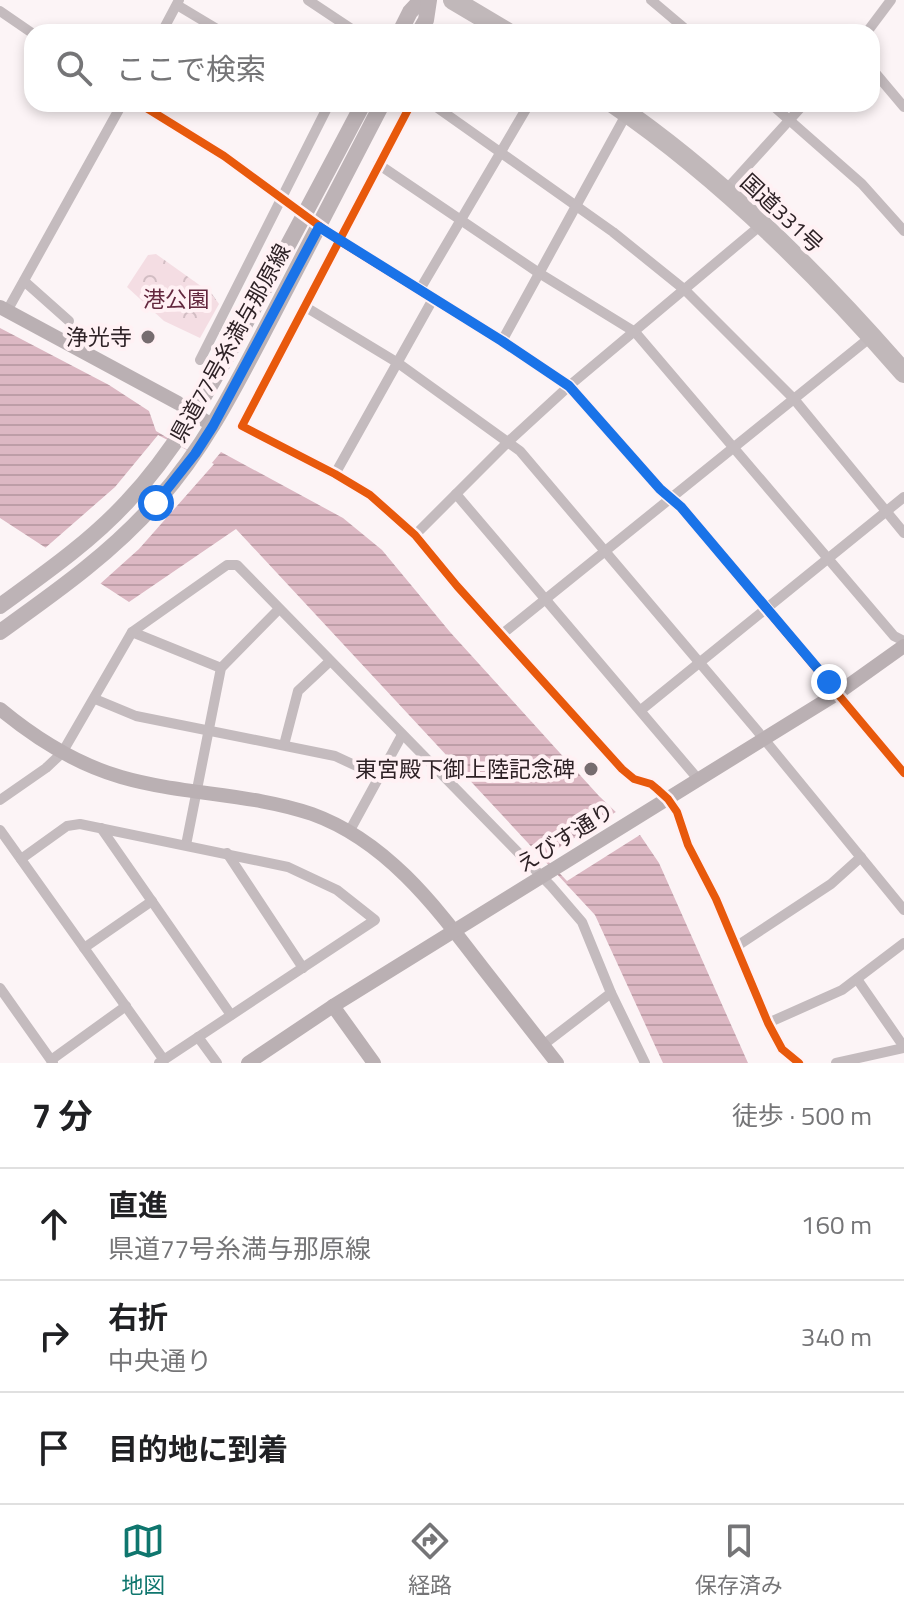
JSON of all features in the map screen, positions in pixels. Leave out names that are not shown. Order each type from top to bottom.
[{"type":"highway","points":[[453,0],[494,24]]},
{"type":"highway","name":"国道331号","points":[[625,112],[761,225],[872,336],[904,373]]},
{"type":"main road","points":[[404,24],[421,0]]},
{"type":"main road","points":[[424,24],[429,0]]},
{"type":"main road","name":"県道77号糸満与那原線","points":[[0,606],[61,561],[128,501],[175,442],[194,414],[359,112]]},
{"type":"main road","name":"県道77号糸満与那原線","points":[[0,632],[113,545],[156,503],[195,454],[213,426],[378,112]]},
{"type":"street","points":[[308,0],[344,24]]},
{"type":"street","points":[[651,0],[680,24]]},
{"type":"street","points":[[873,24],[891,0]]},
{"type":"street","points":[[166,24],[178,2],[210,24]]},
{"type":"street","points":[[0,11],[24,28]]},
{"type":"street","points":[[880,78],[904,107]]},
{"type":"street","points":[[118,112],[24,281],[4,309],[213,426]]},
{"type":"street","points":[[153,112],[224,156],[340,241],[569,386],[671,498],[904,773]]},
{"type":"street","points":[[200,360],[325,112]]},
{"type":"street","points":[[407,112],[242,426],[370,495],[415,535],[622,769],[634,779],[651,784],[662,803],[677,812],[688,845],[737,946],[768,1023],[782,1049],[799,1063]]},
{"type":"street","points":[[443,112],[575,205],[685,290],[794,399],[904,533]]},
{"type":"street","points":[[419,291],[524,112]]},
{"type":"street","points":[[502,341],[575,205],[618,112]]},
{"type":"street","points":[[780,112],[862,184],[904,231]]},
{"type":"street","points":[[725,192],[796,112]]},
{"type":"street","points":[[378,164],[539,273],[635,332],[904,644]]},
{"type":"street","points":[[415,535],[569,386],[761,225]]},
{"type":"street","points":[[24,281],[69,321]]},
{"type":"street","points":[[335,474],[433,299]]},
{"type":"street","points":[[304,306],[398,363],[509,441],[764,739],[904,910]]},
{"type":"street","points":[[501,635],[872,336]]},
{"type":"street","points":[[456,494],[698,779]]},
{"type":"street","points":[[641,710],[904,497]]},
{"type":"street","points":[[0,800],[62,753],[132,632],[227,565],[237,565],[582,922],[611,993],[645,1063]]},
{"type":"street","points":[[186,845],[221,668],[279,609]]},
{"type":"street","points":[[132,632],[221,668]]},
{"type":"street","name":"えびす通り","points":[[248,1063],[333,1006],[838,693],[904,644]]},
{"type":"street","points":[[284,745],[298,691],[329,662]]},
{"type":"street","points":[[95,699],[136,716],[335,756],[378,776]]},
{"type":"street","points":[[0,709],[62,753],[119,777],[276,805],[313,814],[349,832],[383,855],[413,881],[557,1063]]},
{"type":"street","points":[[349,832],[402,735]]},
{"type":"street","points":[[0,830],[126,1006],[162,1062],[375,920],[337,890],[288,867],[80,824],[67,826],[21,859]]},
{"type":"street","points":[[101,828],[231,1015]]},
{"type":"street","points":[[227,853],[303,968]]},
{"type":"street","points":[[737,946],[831,884],[861,857]]},
{"type":"street","points":[[84,948],[152,901]]},
{"type":"street","points":[[768,1023],[842,990],[904,943]]},
{"type":"street","points":[[836,1063],[904,1048],[857,979]]},
{"type":"street","points":[[0,988],[52,1062],[126,1006]]},
{"type":"street","points":[[543,1045],[611,993]]},
{"type":"street","points":[[333,1006],[374,1063]]},
{"type":"street","points":[[198,1037],[217,1063]]},
{"type":"green space","name":"港公園","points":[[156,254],[212,294],[219,304],[200,338],[164,321],[127,287],[148,255]]},
{"type":"shaded area","points":[[0,328],[109,385],[149,411],[156,431],[211,464],[221,452],[343,518],[382,550],[450,632],[599,796],[640,835],[659,863],[748,1063],[663,1063],[595,915],[236,529],[129,602],[0,518]]},
{"type":"pier","points":[[158,435],[214,464],[139,549],[100,584],[44,549],[115,487]]},
{"type":"pier","points":[[619,810],[643,833],[567,881],[544,857]]},
{"type":"cycle path","points":[[153,112],[224,156],[340,241],[569,386],[660,489],[681,507],[904,773]]},
{"type":"cycle path","points":[[407,112],[242,426],[370,495],[415,535],[622,769],[634,779],[651,784],[668,799],[677,812],[688,845],[716,899],[768,1023],[782,1049],[799,1063]]},
{"type":"place","name":"浄光寺","points":[[148,337]]},
{"type":"place","name":"東宮殿下御上陸記念碑","points":[[591,769]]},
{"type":"route","points":[[156,503],[213,426],[319,227],[569,386],[660,489],[681,507],[829,682]]}]
